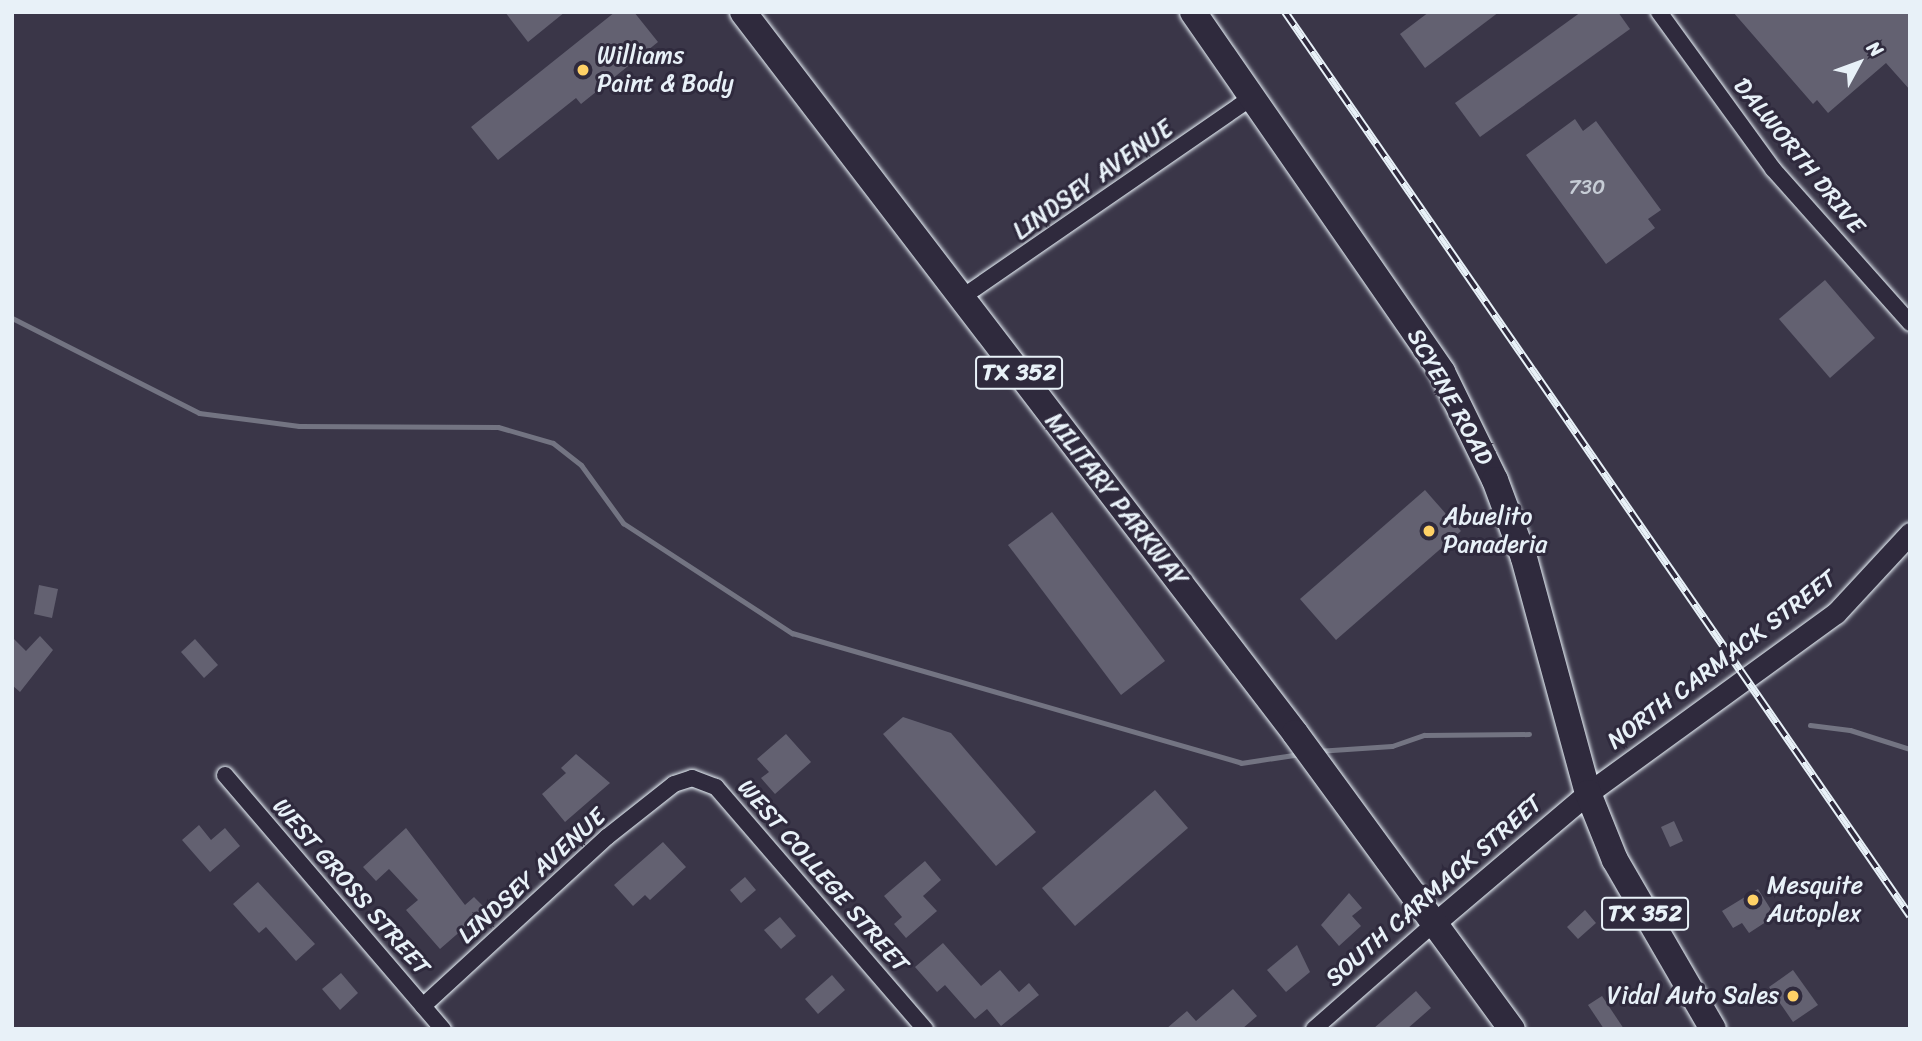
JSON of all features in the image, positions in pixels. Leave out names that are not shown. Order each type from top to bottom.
[{"type":"main road","name":"MILITARY PARKWAY","points":[[743,12],[1437,921]]},
{"type":"main road","name":"SCYENE ROAD","points":[[1193,12],[1442,372],[1489,468],[1524,558],[1588,793]]},
{"type":"main road","name":"TX 352","points":[[1588,793],[1615,860],[1713,1029]]},
{"type":"main road","name":"TX 352","points":[[1437,921],[1512,1029]]},
{"type":"street","name":"DALWORTH DRIVE","points":[[1659,12],[1773,169],[1910,323]]},
{"type":"street","name":"LINDSEY AVENUE","points":[[961,298],[1251,98]]},
{"type":"street","name":"NORTH CARMACK STREET","points":[[1588,793],[1836,613],[1910,533]]},
{"type":"street","name":"WEST GROSS STREET","points":[[225,775],[443,1029]]},
{"type":"street","name":"WEST COLLEGE STREET","points":[[674,783],[692,778],[716,787],[925,1029]]},
{"type":"street","name":"LINDSEY AVENUE","points":[[423,1006],[674,783]]},
{"type":"street","name":"SOUTH CARMACK STREET","points":[[1314,1029],[1588,793]]},
{"type":"building","points":[[505,12],[565,12],[528,42]]},
{"type":"building","name":"Williams Paint & Body","points":[[615,12],[634,12],[658,42],[581,104],[576,98],[498,160],[471,127]]},
{"type":"building","points":[[1429,12],[1499,12],[1425,68],[1400,34]]},
{"type":"building","points":[[1581,12],[1618,12],[1630,29],[1480,137],[1455,103]]},
{"type":"building","points":[[1733,12],[1910,12],[1910,90],[1886,63],[1828,113],[1817,100],[1813,104]]},
{"type":"building","points":[[1575,119],[1583,131],[1596,121],[1661,210],[1648,219],[1655,228],[1606,264],[1526,155]]},
{"type":"building","points":[[1825,280],[1875,338],[1830,378],[1779,319]]},
{"type":"building","points":[[1425,490],[1461,531],[1336,640],[1300,599]]},
{"type":"building","points":[[1052,512],[1165,661],[1121,695],[1008,545]]},
{"type":"building","points":[[39,585],[58,589],[52,618],[34,614]]},
{"type":"building","points":[[40,636],[53,650],[20,692],[12,685],[12,637],[26,651]]},
{"type":"building","points":[[195,639],[218,665],[204,678],[181,652]]},
{"type":"building","points":[[903,717],[951,733],[1036,832],[996,866],[883,734]]},
{"type":"building","points":[[786,734],[811,762],[775,794],[761,778],[769,772],[757,759]]},
{"type":"building","points":[[576,754],[610,783],[565,822],[542,794],[566,773],[561,768]]},
{"type":"building","points":[[1155,790],[1188,828],[1075,926],[1042,888]]},
{"type":"building","points":[[1674,821],[1683,841],[1670,847],[1661,827]]},
{"type":"building","points":[[199,825],[211,840],[225,828],[240,846],[210,872],[182,840]]},
{"type":"building","points":[[406,828],[465,905],[474,897],[486,909],[440,949],[406,910],[418,900],[389,869],[376,881],[363,867]]},
{"type":"building","points":[[663,842],[686,867],[650,900],[645,895],[633,906],[614,885]]},
{"type":"building","points":[[925,861],[941,880],[923,896],[937,911],[906,938],[894,924],[902,917],[884,896]]},
{"type":"building","points":[[745,877],[756,890],[741,903],[730,890]]},
{"type":"building","points":[[258,882],[315,944],[296,961],[266,927],[259,933],[233,904]]},
{"type":"building","name":"Mesquite Autoplex","points":[[1758,889],[1775,916],[1749,933],[1742,923],[1733,928],[1722,911]]},
{"type":"building","points":[[1349,893],[1362,908],[1352,916],[1361,926],[1339,946],[1321,925]]},
{"type":"building","points":[[1585,910],[1596,923],[1578,939],[1567,927]]},
{"type":"building","points":[[780,917],[796,936],[781,949],[764,930]]},
{"type":"building","points":[[943,943],[981,986],[1000,970],[1019,992],[1029,983],[1039,995],[1001,1026],[987,1009],[975,1019],[945,985],[937,992],[915,967]]},
{"type":"building","points":[[1297,945],[1310,972],[1286,992],[1267,970]]},
{"type":"building","name":"Vidal Auto Sales","points":[[1793,970],[1818,1005],[1793,1022],[1769,987]]},
{"type":"building","points":[[341,973],[358,993],[340,1010],[322,989]]},
{"type":"building","points":[[832,975],[845,990],[818,1014],[805,999]]},
{"type":"building","points":[[1233,989],[1257,1016],[1242,1029],[1166,1029],[1187,1011],[1196,1021]]},
{"type":"building","points":[[1416,991],[1431,1008],[1407,1029],[1373,1029]]},
{"type":"building","points":[[1602,996],[1624,1029],[1604,1029],[1588,1005]]},
{"type":"waterway","points":[[12,318],[199,413],[299,426],[498,427],[553,443],[581,465],[623,523],[792,633],[1241,763],[1300,754]]},
{"type":"waterway","points":[[1810,725],[1850,730],[1910,749]]},
{"type":"waterway","points":[[1317,751],[1392,746],[1424,735],[1529,734]]},
{"type":"railway","points":[[1285,12],[1910,916]]},
{"type":"place","name":"Williams Paint & Body","points":[[583,70]]},
{"type":"place","name":"Abuelito Panaderia","points":[[1429,531]]},
{"type":"place","name":"Mesquite Autoplex","points":[[1753,900]]},
{"type":"place","name":"Vidal Auto Sales","points":[[1793,996]]}]
